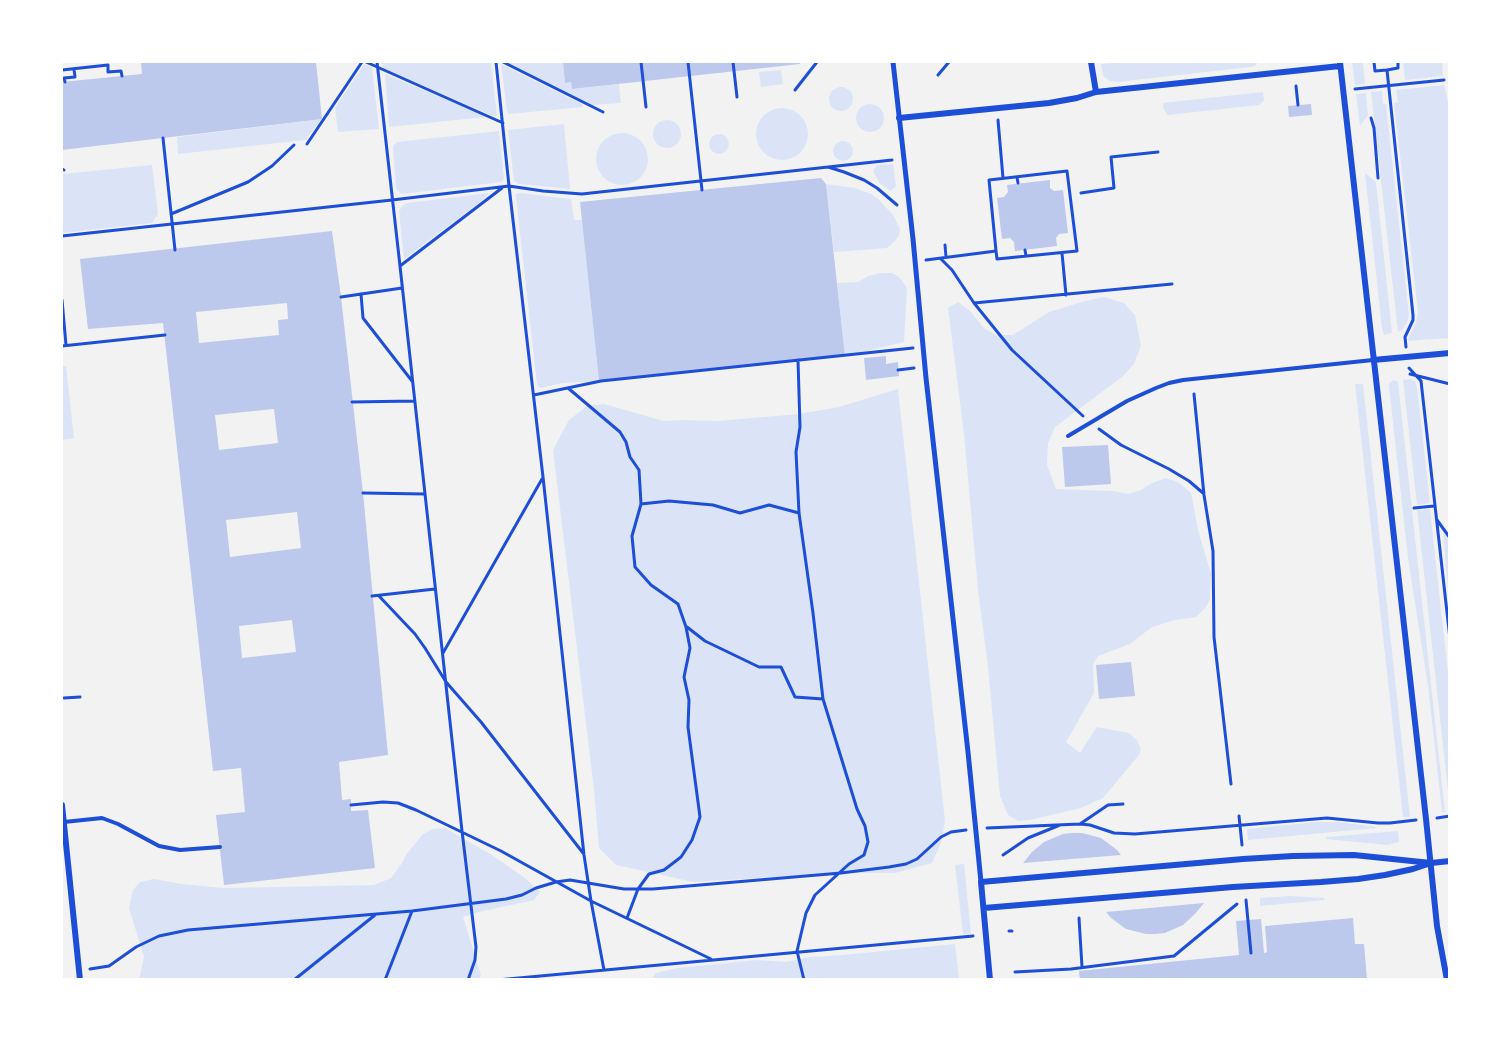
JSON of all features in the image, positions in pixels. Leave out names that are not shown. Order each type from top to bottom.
[{"type":"street","points":[[893,62],[990,980]]},
{"type":"street","points":[[1091,62],[1096,92]]},
{"type":"street","points":[[899,118],[1067,100],[1096,92],[1340,64],[1437,926],[1447,980]]},
{"type":"street","points":[[1373,360],[1449,353]]},
{"type":"street","points":[[62,805],[80,980]]},
{"type":"street","points":[[981,882],[1302,855],[1354,855],[1431,863]]},
{"type":"street","points":[[984,908],[1349,880],[1385,875],[1431,863],[1449,861]]},
{"type":"lane","points":[[1068,436],[1135,398],[1169,383],[1373,360]]},
{"type":"lane","points":[[63,822],[102,818],[121,825],[159,846],[180,850],[220,847]]},
{"type":"path","points":[[307,144],[364,62],[503,123]]},
{"type":"path","points":[[376,62],[476,947],[475,960],[468,980]]},
{"type":"path","points":[[496,62],[584,855],[604,970]]},
{"type":"path","points":[[503,62],[603,112]]},
{"type":"path","points":[[641,62],[646,107]]},
{"type":"path","points":[[688,62],[702,190]]},
{"type":"path","points":[[733,62],[737,96]]},
{"type":"path","points":[[795,90],[817,62]]},
{"type":"path","points":[[938,75],[949,62]]},
{"type":"path","points":[[1374,62],[1375,71],[1398,68],[1398,62]]},
{"type":"path","points":[[62,70],[108,65],[108,72],[121,71],[122,76]]},
{"type":"path","points":[[65,82],[64,78],[75,77],[74,69]]},
{"type":"path","points":[[1387,70],[1413,315],[1405,341]]},
{"type":"path","points":[[1355,89],[1444,80]]},
{"type":"path","points":[[1296,86],[1298,105]]},
{"type":"path","points":[[997,108],[1003,178]]},
{"type":"path","points":[[1371,118],[1374,128],[1378,178]]},
{"type":"path","points":[[163,138],[176,250]]},
{"type":"path","points":[[171,214],[248,182],[272,166],[294,146]]},
{"type":"path","points":[[1081,193],[1114,188],[1110,157],[1158,152]]},
{"type":"path","points":[[62,236],[509,186],[582,194],[903,158]]},
{"type":"path","points":[[823,166],[844,171],[864,180],[898,206]]},
{"type":"path","points":[[1067,171],[1077,251],[997,259],[989,180],[1017,177],[1067,171]]},
{"type":"path","points":[[1017,177],[1018,183]]},
{"type":"path","points":[[400,266],[504,187]]},
{"type":"path","points":[[945,245],[946,257]]},
{"type":"path","points":[[1025,250],[1026,256]]},
{"type":"path","points":[[915,261],[996,251]]},
{"type":"path","points":[[1062,253],[1066,295]]},
{"type":"path","points":[[940,258],[952,270],[974,303],[1012,350],[1091,423],[1121,445],[1189,481],[1204,495]]},
{"type":"path","points":[[974,303],[1172,284]]},
{"type":"path","points":[[341,297],[402,288]]},
{"type":"path","points":[[361,294],[363,318],[412,381]]},
{"type":"path","points":[[62,300],[66,345]]},
{"type":"path","points":[[62,346],[165,335]]},
{"type":"path","points":[[534,395],[601,381],[923,346]]},
{"type":"path","points":[[798,360],[800,427],[796,452],[799,513],[823,699],[857,809],[865,826],[868,842],[864,855],[849,864],[815,895],[806,913],[797,951],[804,980]]},
{"type":"path","points":[[1408,366],[1421,381],[1449,639]]},
{"type":"path","points":[[898,370],[925,367]]},
{"type":"path","points":[[1410,374],[1449,384]]},
{"type":"path","points":[[568,388],[620,432],[626,442],[630,457],[639,470],[641,504],[632,536],[635,567],[651,585],[678,604],[690,648],[684,677],[689,700],[688,727],[700,817],[692,840],[681,857],[664,870],[649,874],[638,889],[627,918]]},
{"type":"path","points":[[1194,394],[1204,495],[1213,551],[1214,637],[1231,784]]},
{"type":"path","points":[[352,402],[414,401]]},
{"type":"path","points":[[442,654],[543,477]]},
{"type":"path","points":[[363,493],[425,494]]},
{"type":"path","points":[[641,504],[669,501],[713,506],[740,513],[769,506],[799,513]]},
{"type":"path","points":[[1414,508],[1434,506]]},
{"type":"path","points":[[1436,517],[1449,538]]},
{"type":"path","points":[[372,596],[435,589]]},
{"type":"path","points":[[379,596],[415,634],[446,682],[482,722],[584,855]]},
{"type":"path","points":[[686,627],[705,641],[759,667],[781,667],[795,697],[823,699]]},
{"type":"path","points":[[64,698],[80,697]]},
{"type":"path","points":[[351,805],[398,803],[462,831],[591,901],[712,960]]},
{"type":"path","points":[[1080,824],[1108,805],[1123,804]]},
{"type":"path","points":[[1239,816],[1242,845]]},
{"type":"path","points":[[1443,817],[1449,816]]},
{"type":"path","points":[[990,827],[1080,824],[1124,834],[1327,818],[1378,823],[1411,821]]},
{"type":"path","points":[[1003,855],[1028,838],[1064,824]]},
{"type":"path","points":[[94,968],[109,966],[159,936],[188,930],[412,911],[506,899],[556,882],[570,880],[603,886],[653,889],[889,867],[917,859],[941,837],[951,832],[963,831]]},
{"type":"path","points":[[1246,900],[1251,954]]},
{"type":"path","points":[[1015,972],[1174,957],[1237,904]]},
{"type":"path","points":[[385,980],[412,911]]},
{"type":"path","points":[[294,980],[377,914]]},
{"type":"path","points":[[1079,918],[1082,967]]},
{"type":"path","points":[[497,980],[973,936]]},
{"type":"shaded area","points":[[382,62],[491,62],[497,116],[385,69]]},
{"type":"shaded area","points":[[506,62],[563,62],[565,83],[571,82],[573,89],[619,84],[621,103],[592,105]]},
{"type":"shaded area","points":[[1258,62],[1255,66],[1250,67],[1118,82],[1110,81],[1103,76],[1101,64]]},
{"type":"shaded area","points":[[1352,62],[1363,62],[1365,84],[1355,85]]},
{"type":"shaded area","points":[[1403,62],[1442,62],[1443,76],[1405,80]]},
{"type":"shaded area","points":[[364,64],[372,67],[379,129],[338,132],[335,108]]},
{"type":"shaded area","points":[[501,64],[582,104],[583,107],[509,114]]},
{"type":"shaded area","points":[[781,70],[783,84],[761,87],[759,72]]},
{"type":"shaded area","points":[[385,74],[474,111],[485,117],[389,127]]},
{"type":"shaded area","points":[[1444,85],[1450,109],[1449,338],[1408,341],[1418,312],[1394,103],[1398,102],[1396,90]]},
{"type":"shaded area","points":[[836,87],[846,87],[853,94],[853,104],[846,111],[836,111],[829,104],[829,94]]},
{"type":"shaded area","points":[[1382,91],[1383,104],[1386,104],[1409,315],[1407,323],[1398,332],[1371,92]]},
{"type":"shaded area","points":[[1263,92],[1264,100],[1259,105],[1168,115],[1164,110],[1163,103]]},
{"type":"shaded area","points":[[1366,93],[1368,115],[1360,126],[1356,94]]},
{"type":"shaded area","points":[[870,104],[880,108],[884,118],[880,128],[870,132],[860,128],[856,118],[860,108]]},
{"type":"shaded area","points":[[777,108],[787,108],[797,112],[804,119],[808,134],[804,149],[797,156],[787,160],[777,160],[767,156],[760,149],[756,139],[756,129],[760,119],[767,112]]},
{"type":"shaded area","points":[[322,119],[305,140],[178,154],[177,137]]},
{"type":"shaded area","points":[[667,120],[677,124],[681,134],[677,144],[667,148],[657,144],[653,134],[657,124]]},
{"type":"shaded area","points":[[564,124],[570,189],[519,184],[514,181],[508,130]]},
{"type":"shaded area","points":[[499,131],[503,181],[402,194],[396,189],[393,148],[397,142]]},
{"type":"shaded area","points":[[617,133],[627,133],[637,137],[644,144],[648,159],[644,174],[637,181],[627,185],[617,185],[607,181],[600,174],[596,164],[596,154],[600,144],[607,137]]},
{"type":"shaded area","points":[[719,134],[726,137],[729,144],[726,151],[719,154],[712,151],[709,144],[712,137]]},
{"type":"shaded area","points":[[843,141],[850,144],[853,151],[850,158],[843,161],[836,158],[833,151],[836,144]]},
{"type":"shaded area","points":[[893,164],[896,186],[891,191],[880,184],[873,171],[877,165]]},
{"type":"shaded area","points":[[152,165],[158,214],[152,223],[62,233],[62,174]]},
{"type":"shaded area","points":[[1365,173],[1376,182],[1392,333],[1384,335],[1382,328]]},
{"type":"shaded area","points":[[826,184],[855,188],[878,199],[893,215],[900,229],[896,240],[887,248],[834,252]]},
{"type":"shaded area","points":[[489,193],[404,259],[399,211],[403,205]]},
{"type":"shaded area","points":[[516,194],[571,199],[574,220],[582,220],[599,381],[562,383],[540,388],[537,385],[516,198]]},
{"type":"shaded area","points":[[880,273],[892,273],[899,277],[906,286],[904,342],[845,356],[837,283],[858,282]]},
{"type":"shaded area","points":[[1104,297],[1124,303],[1135,315],[1141,346],[1134,364],[1122,377],[1055,427],[1048,443],[1047,465],[1056,489],[1113,491],[1128,494],[1166,478],[1178,482],[1191,493],[1198,530],[1211,574],[1210,599],[1196,617],[1152,627],[1130,644],[1098,656],[1093,664],[1094,693],[1066,742],[1080,753],[1097,727],[1129,733],[1137,740],[1141,749],[1139,755],[1103,798],[1081,808],[1018,821],[1008,815],[1000,796],[964,434],[948,308],[958,302],[970,311],[984,328],[996,335],[1013,335],[1049,312]]},
{"type":"shaded area","points":[[62,366],[66,366],[74,438],[62,440]]},
{"type":"shaded area","points":[[1393,380],[1398,382],[1445,812],[1442,812],[1428,686],[1408,558],[1389,387],[1389,383]]},
{"type":"shaded area","points":[[1403,380],[1415,381],[1417,387],[1430,503],[1417,505]]},
{"type":"shaded area","points":[[1355,384],[1363,384],[1410,817],[1403,817]]},
{"type":"shaded area","points":[[898,389],[945,821],[941,843],[932,863],[895,873],[841,873],[693,882],[616,865],[599,848],[553,450],[569,420],[587,406],[604,404],[664,421],[717,421],[799,414],[839,407]]},
{"type":"shaded area","points":[[1430,509],[1449,682],[1449,800],[1417,510]]},
{"type":"shaded area","points":[[1443,534],[1449,542],[1449,601]]},
{"type":"shaded area","points":[[1316,822],[1340,822],[1376,828],[1248,840],[1247,829]]},
{"type":"shaded area","points":[[445,828],[492,855],[525,878],[540,892],[534,900],[463,917],[481,975],[479,980],[139,979],[144,957],[129,908],[133,890],[140,882],[154,879],[223,888],[374,885],[391,878],[422,835],[432,829]]},
{"type":"shaded area","points":[[1398,831],[1399,842],[1387,845],[1326,839],[1326,837]]},
{"type":"shaded area","points":[[964,864],[971,933],[963,934],[955,865]]},
{"type":"shaded area","points":[[1290,896],[1324,898],[1324,900],[1260,906],[1260,898]]},
{"type":"shaded area","points":[[955,944],[959,979],[651,980],[656,973],[677,968],[757,960],[786,962],[810,957]]},
{"type":"building","points":[[141,62],[316,62],[322,119],[62,150],[62,82],[142,74]]},
{"type":"building","points":[[563,62],[799,62],[800,64],[572,89],[571,82],[565,83]]},
{"type":"building","points":[[1311,104],[1312,115],[1289,117],[1288,106]]},
{"type":"building","points":[[821,178],[826,184],[845,356],[599,381],[580,202]]},
{"type":"building","points":[[1050,180],[1050,188],[1054,191],[1063,190],[1068,233],[1059,234],[1056,238],[1057,246],[1015,251],[1014,242],[1010,238],[1002,239],[997,198],[1004,197],[1008,192],[1007,185]]},
{"type":"building","points":[[332,231],[363,493],[388,755],[339,762],[342,800],[351,799],[351,811],[368,810],[375,868],[224,885],[216,815],[245,812],[241,768],[213,771],[163,323],[88,329],[80,259]],"holes":[[[287,303],[288,319],[278,320],[279,335],[199,343],[196,312]],[[274,409],[278,443],[219,450],[215,415]],[[297,512],[301,548],[230,557],[226,520]],[[292,620],[296,652],[242,658],[239,626]]]},
{"type":"building","points":[[886,356],[886,364],[898,362],[899,376],[866,380],[864,358]]},
{"type":"building","points":[[1108,445],[1111,484],[1065,487],[1062,447]]},
{"type":"building","points":[[1131,662],[1135,696],[1099,699],[1096,665]]},
{"type":"building","points":[[1072,833],[1101,838],[1121,855],[1023,863],[1044,842],[1063,834]]},
{"type":"building","points":[[1204,903],[1183,925],[1165,933],[1155,934],[1126,929],[1106,912]]},
{"type":"building","points":[[1353,918],[1355,944],[1364,944],[1367,980],[1080,980],[1079,971],[1239,955],[1236,921],[1261,919],[1264,953],[1267,952],[1265,926]]}]
